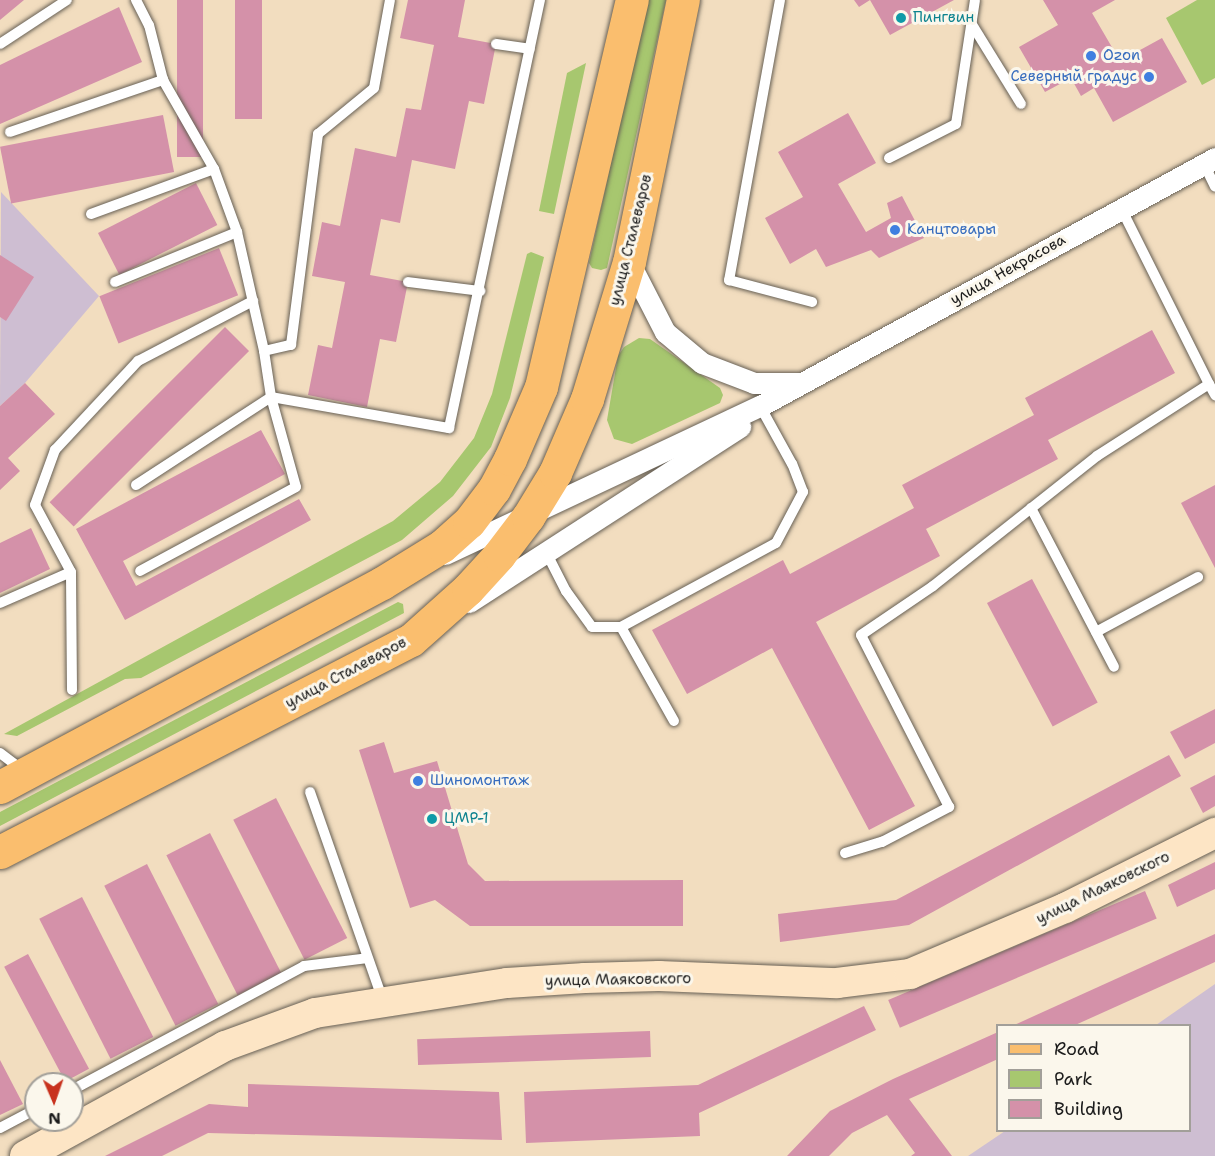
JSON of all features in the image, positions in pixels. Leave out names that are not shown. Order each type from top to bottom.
[{"type":"main road","points":[[13,780],[382,583],[442,546],[469,522],[494,489],[527,425],[541,387],[632,0]]},
{"type":"main road","name":"улица Сталеваров","points":[[0,852],[411,640],[468,589],[499,555],[528,517],[555,473],[587,399],[629,262],[683,0]]},
{"type":"main road","name":"улица Маяковского","points":[[25,1156],[225,1046],[315,1013],[507,983],[659,976],[837,984],[910,974],[1065,908],[1215,833]]},
{"type":"street","name":"улица Некрасова","points":[[761,409],[802,383],[1209,161]]},
{"type":"street","points":[[629,262],[665,332],[702,363],[754,382],[802,383]]},
{"type":"street","points":[[382,583],[761,409]]},
{"type":"street","points":[[411,640],[761,409]]},
{"type":"lane","points":[[0,44],[66,0]]},
{"type":"lane","points":[[136,0],[149,25],[163,80],[214,169],[237,232],[264,351],[271,397],[296,487],[140,571]]},
{"type":"lane","points":[[264,351],[291,345],[318,135],[374,88],[390,0]]},
{"type":"lane","points":[[136,485],[271,397],[449,428],[480,291],[540,0]]},
{"type":"lane","points":[[780,0],[729,280],[812,302]]},
{"type":"lane","points":[[890,158],[956,124],[975,0]]},
{"type":"lane","points":[[971,23],[1021,104]]},
{"type":"lane","points":[[496,44],[530,49]]},
{"type":"lane","points":[[10,132],[163,80]]},
{"type":"lane","points":[[1209,161],[1215,187]]},
{"type":"lane","points":[[91,214],[214,169]]},
{"type":"lane","points":[[1121,208],[1215,395]]},
{"type":"lane","points":[[115,282],[237,232]]},
{"type":"lane","points":[[408,282],[480,291]]},
{"type":"lane","points":[[72,690],[71,572],[35,506],[55,450],[138,361],[253,301]]},
{"type":"lane","points":[[845,853],[882,842],[949,807],[861,635],[933,586],[1097,456],[1209,384]]},
{"type":"lane","points":[[546,552],[566,591],[592,627],[621,627],[776,543],[803,492],[792,464],[761,409]]},
{"type":"lane","points":[[1031,508],[1114,667]]},
{"type":"lane","points":[[0,603],[71,572]]},
{"type":"lane","points":[[1096,632],[1198,577]]},
{"type":"lane","points":[[621,627],[674,722]]},
{"type":"lane","points":[[0,753],[13,780]]},
{"type":"lane","points":[[310,792],[383,1001]]},
{"type":"lane","points":[[84,1084],[304,966],[368,958]]},
{"type":"lane","points":[[0,1128],[24,1115]]},
{"type":"shaded area","points":[[1,192],[99,296],[25,383],[0,406]]},
{"type":"shaded area","points":[[1215,984],[1215,1156],[968,1156],[1004,1132],[1191,1132],[1191,1024],[1157,1024]]},
{"type":"green space","points":[[647,0],[666,0],[607,268],[601,270],[592,268],[589,263]]},
{"type":"green space","points":[[1197,0],[1215,0],[1215,78],[1202,85],[1166,18]]},
{"type":"green space","points":[[586,63],[554,214],[539,211],[567,73]]},
{"type":"green space","points":[[531,252],[544,257],[510,398],[491,447],[453,496],[402,540],[141,678],[125,679],[17,736],[4,734],[393,521],[440,482],[474,438],[492,394],[527,254]]},
{"type":"green space","points":[[639,338],[650,339],[720,388],[723,395],[720,403],[632,444],[614,439],[607,420],[618,356],[624,347]]},
{"type":"green space","points":[[398,602],[403,604],[404,613],[0,826],[0,812]]},
{"type":"building","points":[[0,0],[24,0],[0,20]]},
{"type":"building","points":[[177,0],[203,0],[203,157],[177,157]]},
{"type":"building","points":[[235,0],[262,0],[262,119],[235,119]]},
{"type":"building","points":[[408,0],[465,0],[458,37],[496,44],[484,104],[469,101],[455,169],[412,160],[400,223],[381,219],[370,275],[408,282],[396,342],[380,339],[367,407],[308,395],[318,345],[332,348],[345,282],[312,276],[322,222],[340,226],[355,148],[396,157],[406,108],[421,110],[434,45],[400,38]]},
{"type":"building","points":[[854,0],[870,0],[859,7]]},
{"type":"building","name":"Пингвин","points":[[870,0],[954,0],[890,35]]},
{"type":"building","points":[[1043,0],[1115,0],[1092,13],[1120,61],[1162,38],[1187,82],[1113,122],[1094,88],[1081,96],[1071,78],[1045,92],[1019,47],[1058,25]]},
{"type":"building","points":[[119,7],[142,62],[0,124],[0,65]]},
{"type":"building","points":[[848,113],[876,163],[838,184],[866,232],[891,218],[887,203],[902,196],[924,238],[879,258],[871,250],[826,267],[816,249],[790,264],[765,218],[803,197],[778,152]]},
{"type":"building","points":[[163,115],[174,172],[11,204],[0,147]]},
{"type":"building","points":[[196,183],[217,225],[119,275],[98,233]]},
{"type":"building","points":[[219,248],[238,295],[118,344],[99,296]]},
{"type":"building","points":[[0,255],[34,277],[6,321],[0,317]]},
{"type":"building","points":[[225,327],[249,351],[74,526],[50,502]]},
{"type":"building","points":[[1152,330],[1175,373],[1048,440],[1058,459],[926,529],[940,556],[816,622],[915,806],[869,830],[772,648],[687,694],[652,630],[783,560],[790,574],[914,508],[902,485],[1034,415],[1025,398]]},
{"type":"building","points":[[25,383],[55,414],[8,458],[20,471],[0,490],[0,406]]},
{"type":"building","points":[[261,430],[285,474],[123,561],[136,586],[299,499],[311,520],[125,620],[76,529]]},
{"type":"building","points":[[1215,485],[1215,568],[1181,503]]},
{"type":"building","points":[[31,528],[50,569],[0,593],[0,543]]},
{"type":"building","points":[[1032,579],[1098,703],[1053,727],[987,603]]},
{"type":"building","points":[[1215,709],[1215,743],[1185,759],[1170,732]]},
{"type":"building","name":"ЦМР-1","points":[[384,742],[394,773],[437,761],[468,864],[485,881],[683,880],[683,926],[470,926],[435,900],[410,908],[359,750]]},
{"type":"building","points":[[1169,755],[1181,776],[909,925],[780,942],[778,914],[896,900]]},
{"type":"building","points":[[1215,775],[1215,806],[1203,813],[1190,788]]},
{"type":"building","points":[[276,798],[347,938],[305,960],[233,820]]},
{"type":"building","points":[[210,833],[281,973],[238,995],[166,855]]},
{"type":"building","points":[[1215,862],[1215,889],[1177,907],[1168,885]]},
{"type":"building","points":[[147,864],[218,1004],[176,1026],[104,886]]},
{"type":"building","points":[[1145,891],[1157,919],[900,1028],[888,1000]]},
{"type":"building","points":[[82,897],[153,1037],[111,1059],[39,919]]},
{"type":"building","points":[[1215,934],[1215,962],[1077,1024],[1016,1024]]},
{"type":"building","points":[[28,954],[89,1069],[83,1072],[60,1072],[4,967]]},
{"type":"building","points":[[864,1006],[876,1030],[699,1113],[700,1136],[526,1143],[524,1092],[698,1085]]},
{"type":"building","points":[[650,1031],[651,1057],[418,1065],[417,1039]]},
{"type":"building","points":[[996,1033],[996,1060],[909,1099],[952,1156],[911,1156],[915,1153],[887,1115],[852,1133],[829,1156],[787,1156],[830,1111],[893,1079]]},
{"type":"building","points":[[0,1060],[23,1104],[0,1115]]},
{"type":"building","points":[[248,1084],[499,1092],[502,1140],[208,1133],[162,1156],[105,1156],[209,1104],[248,1107]]},
{"type":"place","name":"Пингвин","points":[[901,18]]},
{"type":"place","name":"Ozon","points":[[1091,56]]},
{"type":"place","name":"Северный градус","points":[[1149,77]]},
{"type":"place","name":"Канцтовары","points":[[895,230]]},
{"type":"place","name":"Шиномонтаж","points":[[418,781]]},
{"type":"place","name":"ЦМР-1","points":[[432,819]]}]
